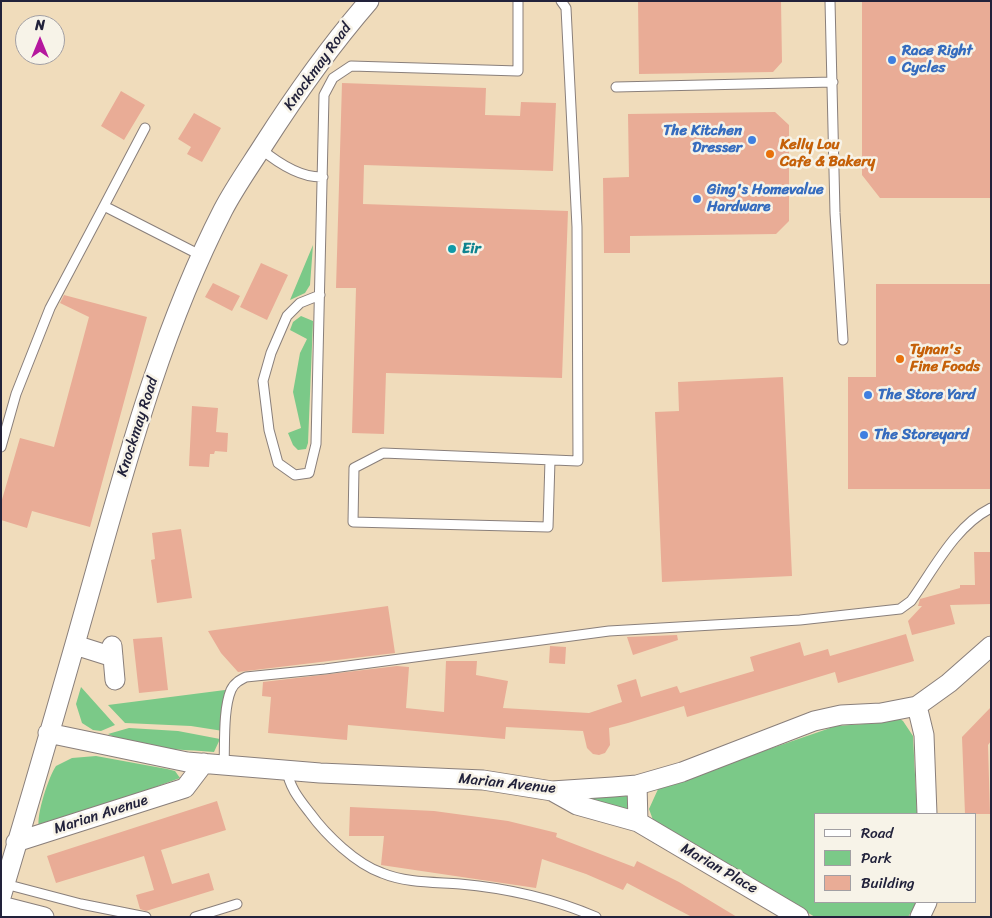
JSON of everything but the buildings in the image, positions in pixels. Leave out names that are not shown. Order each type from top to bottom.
[{"type":"street","name":"Knockmay Road","points":[[3,890],[75,644],[121,477],[158,365],[202,256],[226,204],[298,90],[339,35],[369,1]]},
{"type":"street","points":[[75,644],[113,652],[115,680]]},
{"type":"street","points":[[927,813],[924,735],[917,706],[949,683],[991,646]]},
{"type":"street","name":"Marian Avenue","points":[[48,734],[170,759],[204,763],[287,770],[483,780],[552,791],[637,785],[682,772],[814,721],[841,715],[881,713],[917,706]]},
{"type":"street","name":"Marian Avenue","points":[[16,842],[185,788],[204,763]]},
{"type":"street","points":[[637,785],[638,822]]},
{"type":"street","name":"Marian Place","points":[[552,791],[577,805],[638,822],[799,917]]},
{"type":"street","points":[[920,917],[927,903]]},
{"type":"street","points":[[1,906],[44,917]]},
{"type":"lane","points":[[320,295],[300,303],[287,316],[271,353],[263,381],[269,430],[278,463],[295,476],[309,473],[316,444],[320,295],[323,177],[324,95],[333,78],[350,66],[518,71],[518,1]]},
{"type":"lane","points":[[550,460],[548,527],[353,522],[354,468],[383,453],[578,461],[577,227],[566,8],[561,1]]},
{"type":"lane","points":[[830,1],[835,213],[843,340]]},
{"type":"lane","points":[[616,87],[833,82]]},
{"type":"lane","points":[[1,447],[16,394],[50,308],[146,128]]},
{"type":"lane","points":[[261,149],[271,157],[309,178],[323,177]]},
{"type":"lane","points":[[104,206],[202,256]]},
{"type":"lane","points":[[224,764],[228,701],[232,688],[237,682],[246,677],[325,669],[609,631],[790,621],[859,615],[900,609],[911,601],[961,532],[979,514],[991,508]]},
{"type":"lane","points":[[287,770],[288,781],[315,820],[365,866],[383,874],[410,879],[485,887],[563,904],[596,917]]},
{"type":"lane","points":[[3,890],[146,917]]},
{"type":"lane","points":[[195,917],[237,904]]},
{"type":"green space","points":[[313,245],[310,285],[305,293],[290,300]]},
{"type":"green space","points":[[301,316],[313,321],[308,443],[306,449],[298,450],[293,445],[288,433],[301,428],[293,392],[300,353],[307,339],[290,330],[293,322]]},
{"type":"green space","points":[[81,687],[115,725],[101,731],[93,730],[82,723],[76,704]]},
{"type":"green space","points":[[225,690],[223,731],[191,726],[125,723],[108,705]]},
{"type":"green space","points":[[897,717],[903,721],[913,736],[917,813],[814,813],[814,903],[916,903],[908,917],[815,917],[653,820],[649,809],[659,787],[836,726],[879,723]]},
{"type":"green space","points":[[129,728],[178,731],[220,739],[214,752],[146,746],[108,734]]},
{"type":"green space","points":[[96,756],[175,771],[180,778],[44,827],[39,827],[39,814],[44,796],[56,766],[72,758]]},
{"type":"green space","points":[[628,796],[631,804],[628,814],[587,802],[588,798]]},
{"type":"place","name":"Race Right Cycles","points":[[892,60]]},
{"type":"place","name":"The Kitchen Dresser","points":[[752,140]]},
{"type":"place","name":"Kelly Lou Cafe & Bakery","points":[[770,154]]},
{"type":"place","name":"Ging's Homevalue Hardware","points":[[697,199]]},
{"type":"place","name":"Eir","points":[[452,249]]},
{"type":"place","name":"Tynan's Fine Foods","points":[[900,359]]},
{"type":"place","name":"The Store Yard","points":[[868,395]]},
{"type":"place","name":"The Storeyard","points":[[864,435]]}]
